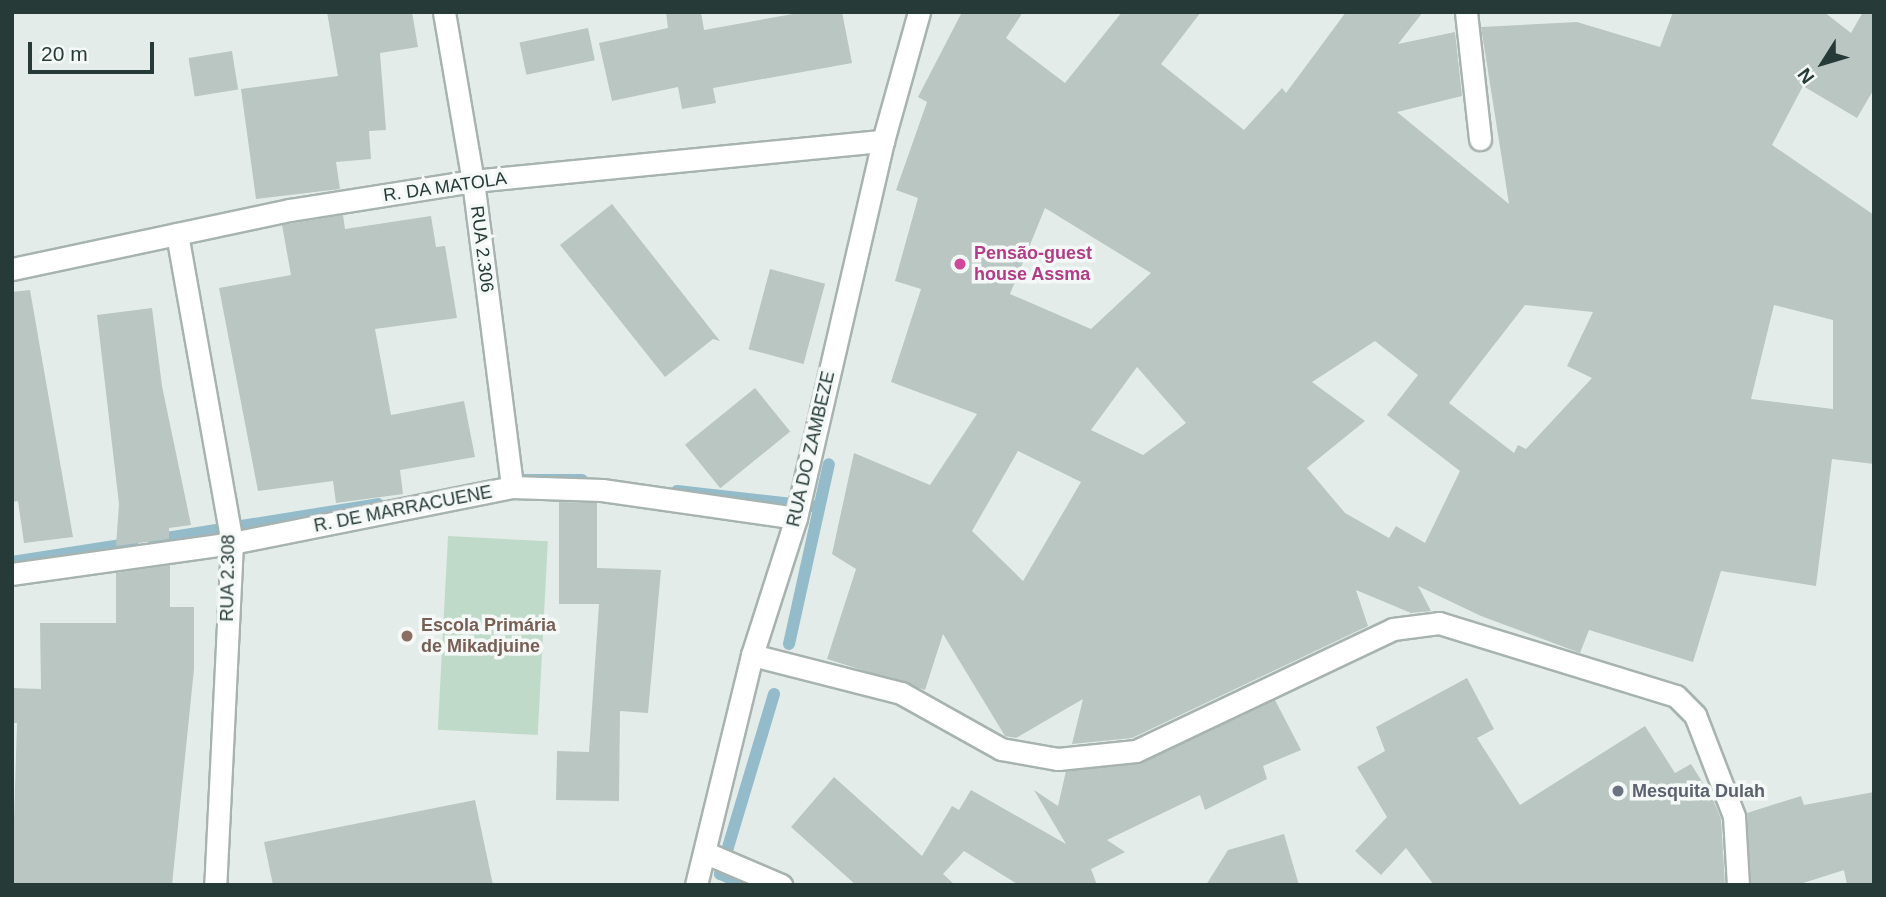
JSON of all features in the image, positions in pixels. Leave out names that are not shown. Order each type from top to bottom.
[{"type":"street","name":"RUA 2.306","points":[[444,12],[473,181],[512,487]]},
{"type":"street","name":"RUA DO ZAMBEZE","points":[[696,885],[706,853],[752,655],[796,518],[883,141],[919,12]]},
{"type":"street","points":[[1466,12],[1480,139]]},
{"type":"street","name":"R. DA MATOLA","points":[[12,269],[177,234],[473,181],[883,141]]},
{"type":"street","name":"RUA 2.308","points":[[177,234],[232,543],[215,885]]},
{"type":"street","name":"R. DE MARRACUENE","points":[[12,574],[232,543],[512,487],[602,490],[796,518]]},
{"type":"street","points":[[752,655],[901,693],[1001,749],[1059,759],[1136,751],[1393,629],[1439,623],[1676,696],[1695,715],[1734,816],[1738,885]]},
{"type":"street","points":[[706,853],[781,885]]},
{"type":"green space","points":[[448,536],[548,541],[538,735],[438,730]]},
{"type":"building","points":[[327,12],[412,12],[418,47],[380,53],[386,130],[369,131],[371,159],[336,162],[340,189],[256,199],[241,89],[338,76]]},
{"type":"building","points":[[666,12],[701,12],[704,30],[804,12],[842,12],[852,63],[713,88],[716,103],[682,109],[678,87],[612,101],[599,43],[668,28]]},
{"type":"building","points":[[962,12],[1023,12],[1006,38],[1065,83],[1122,12],[1201,12],[1161,64],[1244,130],[1282,88],[1286,93],[1346,12],[1423,12],[1398,44],[1455,32],[1462,96],[1397,112],[1509,204],[1481,27],[1577,22],[1660,47],[1673,12],[1824,12],[1851,33],[1863,12],[1874,12],[1874,89],[1857,118],[1803,86],[1772,145],[1874,215],[1874,464],[1832,459],[1816,586],[1721,571],[1693,662],[1589,630],[1580,653],[1481,616],[1418,586],[1431,611],[1411,613],[1356,590],[1368,626],[1132,738],[1072,744],[1083,699],[1016,738],[1005,736],[943,634],[925,690],[827,659],[856,569],[832,554],[854,453],[930,485],[977,414],[891,382],[921,289],[895,281],[918,198],[896,190],[927,102],[918,97]],"holes":[[[1045,208],[1151,273],[1091,329],[1010,294]],[[1525,305],[1593,312],[1567,366],[1592,378],[1526,449],[1518,445],[1514,453],[1449,403]],[[1774,305],[1833,320],[1833,409],[1751,399]],[[1375,341],[1418,375],[1387,415],[1460,471],[1425,543],[1396,526],[1389,538],[1345,513],[1307,468],[1365,421],[1312,382]],[[1137,367],[1186,423],[1143,455],[1091,430]],[[1018,451],[1081,482],[1023,581],[972,531]]]},
{"type":"building","points":[[588,28],[595,60],[526,75],[520,43]]},
{"type":"building","points":[[232,51],[238,90],[195,96],[189,58]]},
{"type":"building","points":[[612,204],[720,341],[713,339],[665,377],[560,245]]},
{"type":"building","points":[[343,215],[345,229],[431,216],[436,247],[445,246],[457,318],[375,329],[391,415],[464,401],[475,457],[400,470],[403,494],[336,503],[333,481],[258,491],[219,288],[291,275],[282,225]]},
{"type":"building","points":[[770,269],[825,284],[804,364],[749,349]]},
{"type":"building","points":[[30,290],[73,537],[24,543],[18,501],[12,502],[12,292]]},
{"type":"building","points":[[152,308],[162,386],[191,525],[169,528],[169,539],[116,546],[119,504],[97,315]]},
{"type":"building","points":[[755,388],[790,432],[720,488],[685,445]]},
{"type":"building","points":[[559,502],[597,503],[597,568],[661,570],[648,713],[620,711],[619,801],[556,800],[557,751],[589,752],[599,604],[559,604]]},
{"type":"building","points":[[170,565],[170,607],[194,607],[194,669],[172,885],[12,885],[17,723],[12,723],[12,688],[41,689],[40,623],[116,623],[116,573]]},
{"type":"building","points":[[1467,678],[1494,729],[1477,738],[1520,805],[1645,726],[1675,773],[1691,764],[1713,799],[1721,819],[1725,885],[1434,885],[1406,848],[1381,875],[1355,851],[1387,817],[1357,767],[1385,751],[1376,727]]},
{"type":"building","points":[[1275,700],[1301,750],[1263,766],[1267,779],[1205,810],[1200,795],[1107,840],[1125,852],[1091,869],[1097,885],[1019,885],[964,851],[943,874],[955,885],[856,885],[791,827],[834,777],[922,856],[952,806],[959,810],[971,790],[1066,844],[1034,790],[1058,806],[1066,771],[1141,763]]},
{"type":"building","points":[[1874,792],[1874,885],[1847,885],[1844,870],[1797,885],[1751,885],[1747,813],[1801,796],[1804,805]]},
{"type":"building","points":[[475,800],[493,885],[273,885],[264,842]]},
{"type":"building","points":[[1284,834],[1299,885],[1206,885],[1228,850]]},
{"type":"waterway","points":[[789,644],[829,464]]},
{"type":"waterway","points":[[521,480],[582,480]]},
{"type":"waterway","points":[[677,491],[819,507]]},
{"type":"waterway","points":[[154,540],[378,504]]},
{"type":"waterway","points":[[12,562],[133,543]]},
{"type":"waterway","points":[[746,885],[720,874],[774,694]]},
{"type":"place","name":"Pensão-guest house Assma","points":[[960,264]]},
{"type":"place","name":"Escola Primária de Mikadjuine","points":[[407,636]]},
{"type":"place","name":"Mesquita Dulah","points":[[1618,791]]}]
